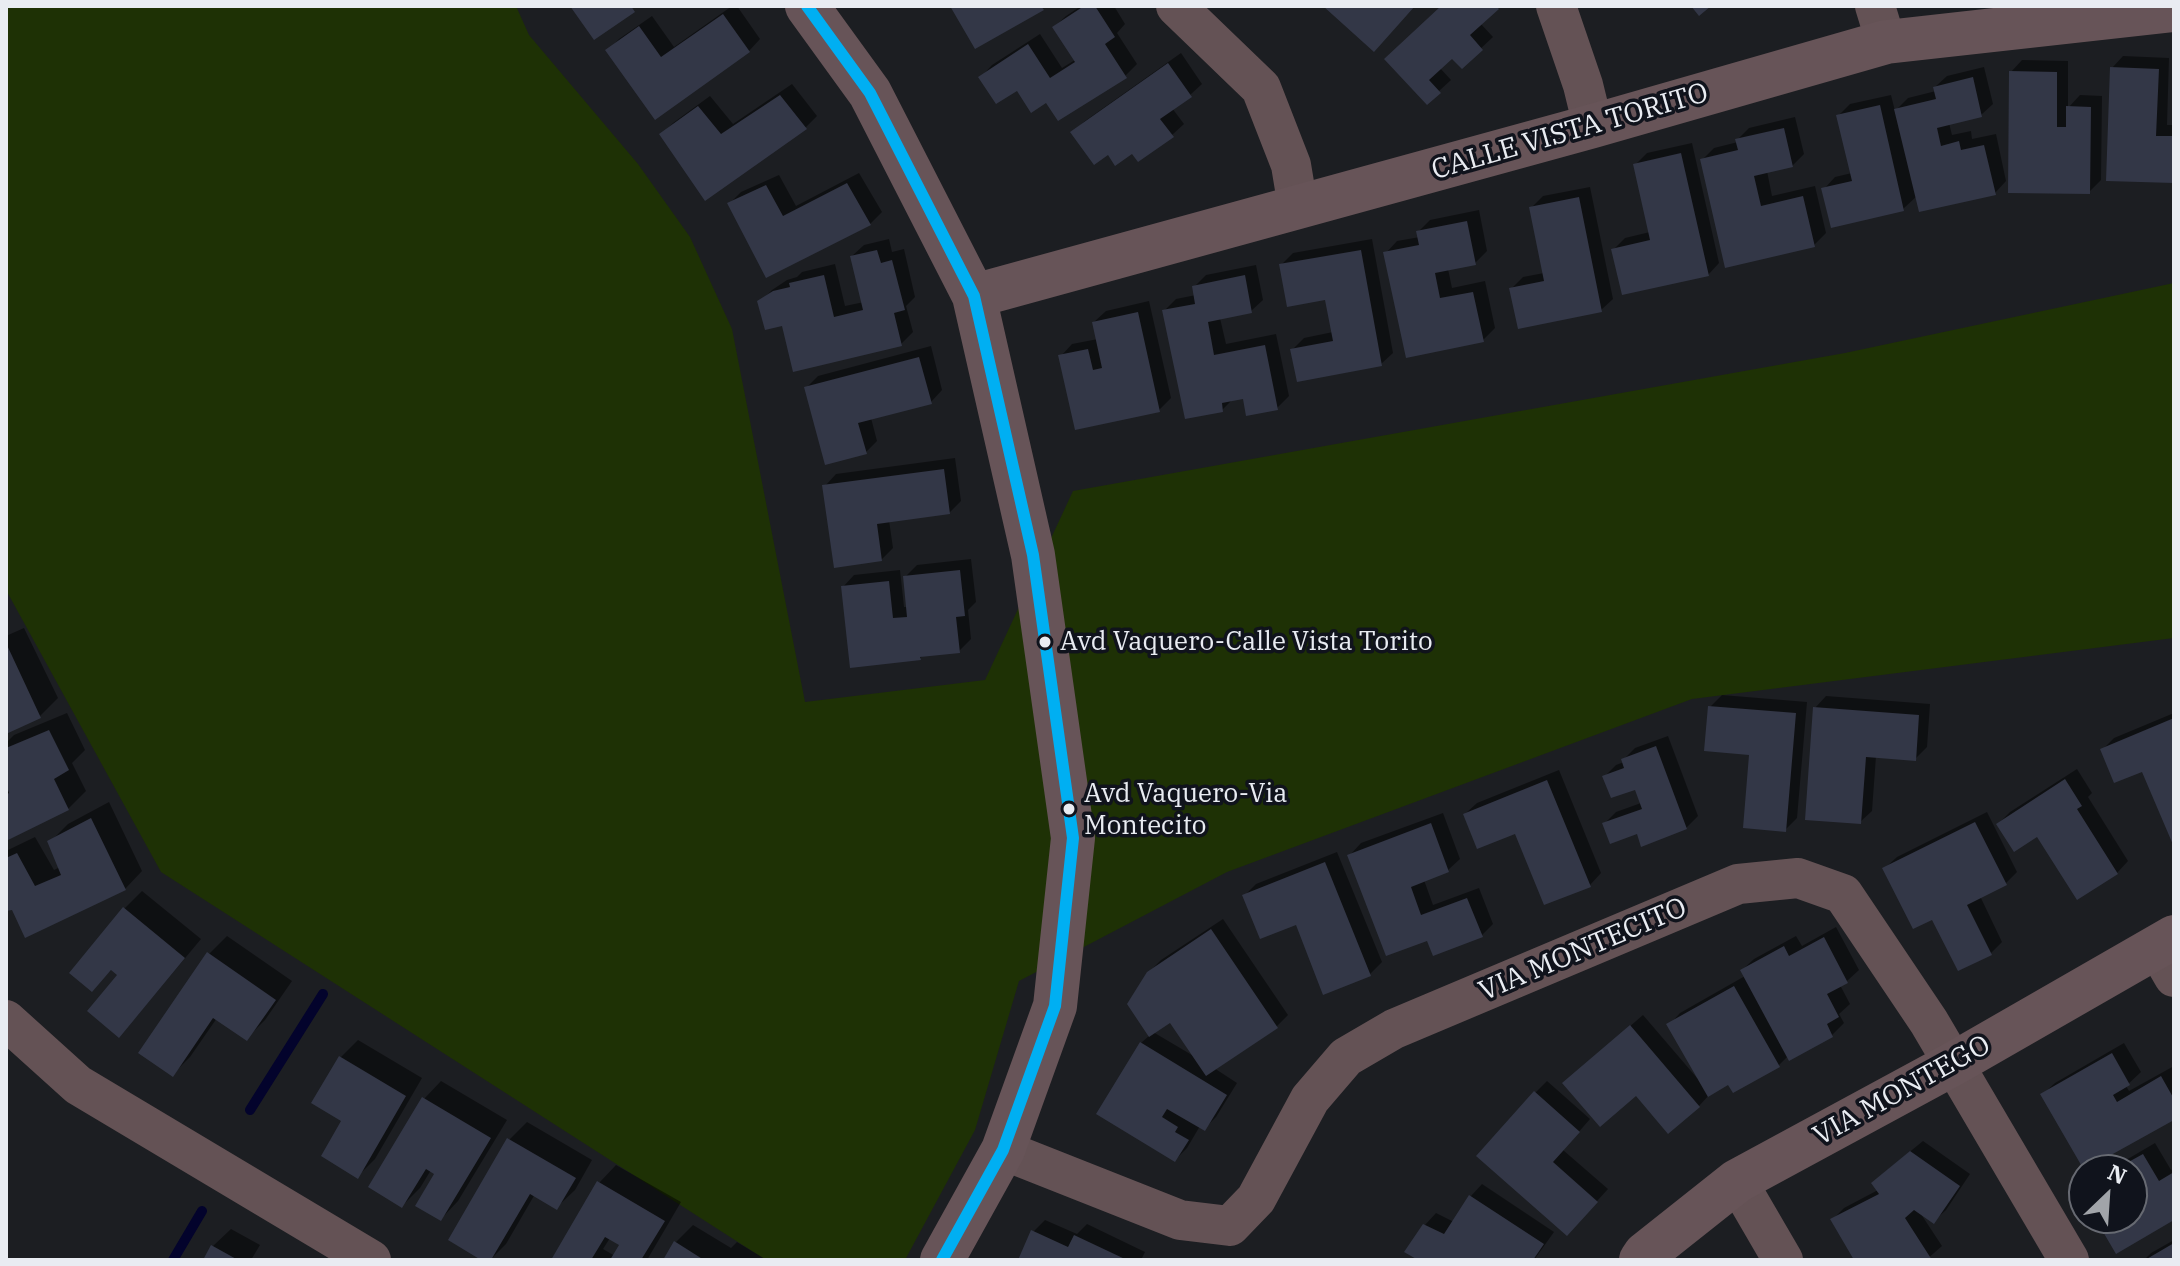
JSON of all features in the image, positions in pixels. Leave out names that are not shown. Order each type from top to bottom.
[{"type":"street","points":[[807,6],[870,93],[974,296],[1033,555],[1073,838],[1055,1006],[1003,1150],[942,1260]]},
{"type":"street","points":[[1176,6],[1261,88],[1291,165],[1298,207]]},
{"type":"street","points":[[1556,6],[1583,85],[1593,126]]},
{"type":"street","name":"CALLE VISTA TORITO","points":[[974,296],[1593,126],[1880,24],[2174,10]]},
{"type":"street","name":"VIA MONTECITO","points":[[1003,1150],[1180,1220],[1230,1226],[1256,1199],[1310,1099],[1346,1057],[1394,1029],[1738,884],[1798,878],[1843,894],[1929,1022],[2069,1260]]},
{"type":"street","name":"VIA MONTEGO","points":[[1641,1260],[1737,1181],[1953,1064],[2168,953]]},
{"type":"street","points":[[6,1020],[78,1085],[371,1260]]},
{"type":"street","points":[[1737,1181],[1783,1260]]},
{"type":"green space","points":[[6,6],[516,6],[529,35],[638,164],[690,237],[732,329],[805,702],[985,680],[1073,491],[1845,353],[2174,283],[2174,638],[1692,699],[1227,872],[1019,981],[975,1130],[905,1260],[766,1260],[161,872],[6,590]]},
{"type":"building","points":[[570,6],[631,6],[635,12],[594,40]]},
{"type":"building","points":[[950,6],[1041,6],[1044,10],[975,49]]},
{"type":"building","points":[[1084,6],[1095,6],[1115,37],[1105,44],[1127,78],[1058,121],[1046,103],[1031,113],[1017,91],[996,104],[978,77],[1028,44],[1050,78],[1075,62],[1052,27]]},
{"type":"building","points":[[1323,6],[1415,6],[1374,52]]},
{"type":"building","points":[[1441,6],[1496,6],[1499,9],[1470,35],[1483,50],[1462,69],[1452,59],[1429,80],[1441,93],[1427,105],[1384,59]]},
{"type":"building","points":[[1691,6],[1711,6],[1699,16]]},
{"type":"building","points":[[723,14],[750,52],[655,120],[605,50],[639,26],[661,57]]},
{"type":"building","points":[[1168,63],[1192,97],[1160,119],[1174,137],[1138,162],[1132,154],[1115,166],[1108,155],[1094,165],[1070,132]]},
{"type":"building","points":[[2110,67],[2159,69],[2156,136],[2174,136],[2174,183],[2106,181]]},
{"type":"building","points":[[2009,71],[2057,72],[2057,127],[2066,127],[2066,106],[2091,107],[2090,194],[2008,193]]},
{"type":"building","points":[[1973,77],[1982,117],[1937,128],[1941,146],[1959,141],[1961,150],[1984,145],[1996,195],[1919,212],[1894,109],[1936,99],[1933,87]]},
{"type":"building","points":[[780,95],[807,129],[705,201],[659,134],[698,106],[721,134]]},
{"type":"building","points":[[1880,105],[1904,211],[1831,228],[1821,188],[1852,181],[1836,115]]},
{"type":"building","points":[[1784,128],[1793,167],[1754,176],[1761,206],[1803,196],[1815,247],[1725,268],[1700,159],[1738,150],[1735,139]]},
{"type":"building","points":[[1681,153],[1709,276],[1622,295],[1611,249],[1650,240],[1633,164]]},
{"type":"building","points":[[847,183],[871,225],[766,278],[727,203],[766,185],[783,216]]},
{"type":"building","points":[[1579,197],[1602,312],[1518,329],[1509,288],[1544,281],[1529,207]]},
{"type":"building","points":[[1467,221],[1476,265],[1435,273],[1440,298],[1473,292],[1484,342],[1406,358],[1383,252],[1419,245],[1416,231]]},
{"type":"building","points":[[877,250],[881,263],[892,260],[905,310],[894,313],[902,346],[793,372],[782,326],[765,330],[757,301],[773,291],[790,287],[789,283],[824,275],[834,317],[863,310],[850,256]]},
{"type":"building","points":[[1361,250],[1382,366],[1297,382],[1290,349],[1333,341],[1325,300],[1287,307],[1279,264]]},
{"type":"building","points":[[1245,275],[1252,313],[1208,322],[1214,355],[1265,345],[1278,410],[1246,416],[1243,399],[1222,403],[1223,412],[1185,419],[1162,310],[1195,304],[1192,286]]},
{"type":"building","points":[[1138,312],[1160,412],[1075,430],[1058,355],[1088,349],[1093,370],[1102,368],[1092,322]]},
{"type":"building","points":[[919,357],[932,404],[858,423],[867,454],[825,465],[804,387]]},
{"type":"building","points":[[944,469],[950,514],[877,524],[882,561],[834,568],[822,485]]},
{"type":"building","points":[[960,570],[965,616],[956,617],[960,653],[850,668],[841,586],[889,581],[893,618],[907,617],[903,576]]},
{"type":"building","points":[[6,643],[41,718],[6,734]]},
{"type":"building","points":[[1708,706],[1796,713],[1786,832],[1743,828],[1749,755],[1704,751]]},
{"type":"building","points":[[1813,707],[1919,715],[1916,761],[1866,757],[1861,824],[1805,820]]},
{"type":"building","points":[[2174,718],[2174,847],[2142,772],[2114,783],[2100,749]]},
{"type":"building","points":[[49,730],[69,770],[54,779],[69,810],[6,841],[6,795],[9,793],[6,748]]},
{"type":"building","points":[[1656,746],[1687,829],[1641,847],[1637,834],[1610,844],[1602,823],[1642,809],[1635,790],[1611,798],[1602,776],[1624,768],[1621,759]]},
{"type":"building","points":[[2065,779],[2082,806],[2077,809],[2118,874],[2077,900],[2037,837],[2014,852],[1996,824]]},
{"type":"building","points":[[1547,780],[1591,887],[1544,905],[1515,834],[1477,849],[1463,814]]},
{"type":"building","points":[[91,818],[126,890],[25,938],[12,910],[6,911],[6,858],[17,853],[35,886],[61,875],[47,841]]},
{"type":"building","points":[[1975,822],[2007,885],[1967,905],[1992,955],[1958,971],[1932,920],[1913,929],[1882,868]]},
{"type":"building","points":[[1431,823],[1449,872],[1411,887],[1421,915],[1467,898],[1483,937],[1433,956],[1427,941],[1386,956],[1347,855]]},
{"type":"building","points":[[1325,862],[1371,976],[1323,995],[1296,925],[1260,939],[1242,895]]},
{"type":"building","points":[[123,907],[185,958],[119,1038],[87,1011],[117,975],[111,970],[92,992],[69,973]]},
{"type":"building","points":[[1211,929],[1278,1028],[1206,1076],[1170,1023],[1149,1037],[1127,1004],[1147,972]]},
{"type":"building","points":[[1824,937],[1848,983],[1827,994],[1839,1017],[1827,1024],[1833,1037],[1789,1061],[1740,970],[1784,946],[1789,956]]},
{"type":"building","points":[[207,952],[276,1000],[247,1041],[213,1018],[173,1077],[138,1053]]},
{"type":"building","points":[[1734,986],[1780,1067],[1733,1093],[1728,1085],[1708,1097],[1666,1024]]},
{"type":"building","points":[[1630,1025],[1700,1107],[1668,1134],[1636,1096],[1600,1127],[1562,1083]]},
{"type":"building","points":[[1140,1042],[1227,1095],[1205,1131],[1167,1109],[1162,1117],[1178,1127],[1175,1132],[1189,1140],[1175,1162],[1096,1114]]},
{"type":"building","points":[[2112,1053],[2130,1085],[2113,1095],[2117,1102],[2161,1076],[2174,1099],[2174,1120],[2113,1154],[2075,1154],[2040,1094]]},
{"type":"building","points":[[339,1056],[406,1096],[358,1179],[321,1156],[341,1121],[311,1103]]},
{"type":"building","points":[[1534,1091],[1580,1132],[1553,1162],[1598,1202],[1567,1236],[1476,1156]]},
{"type":"building","points":[[422,1097],[491,1138],[441,1221],[415,1206],[434,1174],[426,1169],[402,1208],[368,1187]]},
{"type":"building","points":[[507,1138],[576,1178],[557,1210],[530,1194],[491,1260],[481,1260],[448,1240]]},
{"type":"building","points":[[1910,1151],[1960,1186],[1934,1224],[1914,1210],[1905,1218],[1932,1260],[1854,1260],[1830,1219],[1879,1194],[1871,1183]]},
{"type":"building","points":[[2148,1162],[2159,1181],[2174,1172],[2174,1220],[2116,1254],[2104,1234],[2148,1234]]},
{"type":"building","points":[[597,1181],[665,1221],[641,1260],[610,1260],[619,1245],[605,1237],[591,1260],[551,1260]]},
{"type":"building","points":[[1469,1195],[1544,1244],[1533,1260],[1418,1260],[1404,1252],[1423,1224],[1444,1234]]},
{"type":"building","points":[[1031,1230],[1068,1247],[1074,1235],[1127,1260],[1018,1260]]},
{"type":"building","points":[[674,1241],[704,1260],[663,1260]]},
{"type":"building","points":[[2174,1243],[2174,1260],[2145,1260]]},
{"type":"building","points":[[211,1245],[238,1260],[203,1260]]},
{"type":"waterway","points":[[250,1110],[323,994]]},
{"type":"waterway","points":[[173,1260],[202,1211]]},
{"type":"transit line","points":[[807,6],[870,93],[974,296],[1033,555],[1073,838],[1055,1006],[1003,1150],[942,1260]]},
{"type":"place","name":"Avd Vaquero-Calle Vista Torito","points":[[1045,642]]},
{"type":"place","name":"Avd Vaquero-Via Montecito","points":[[1069,809]]}]
